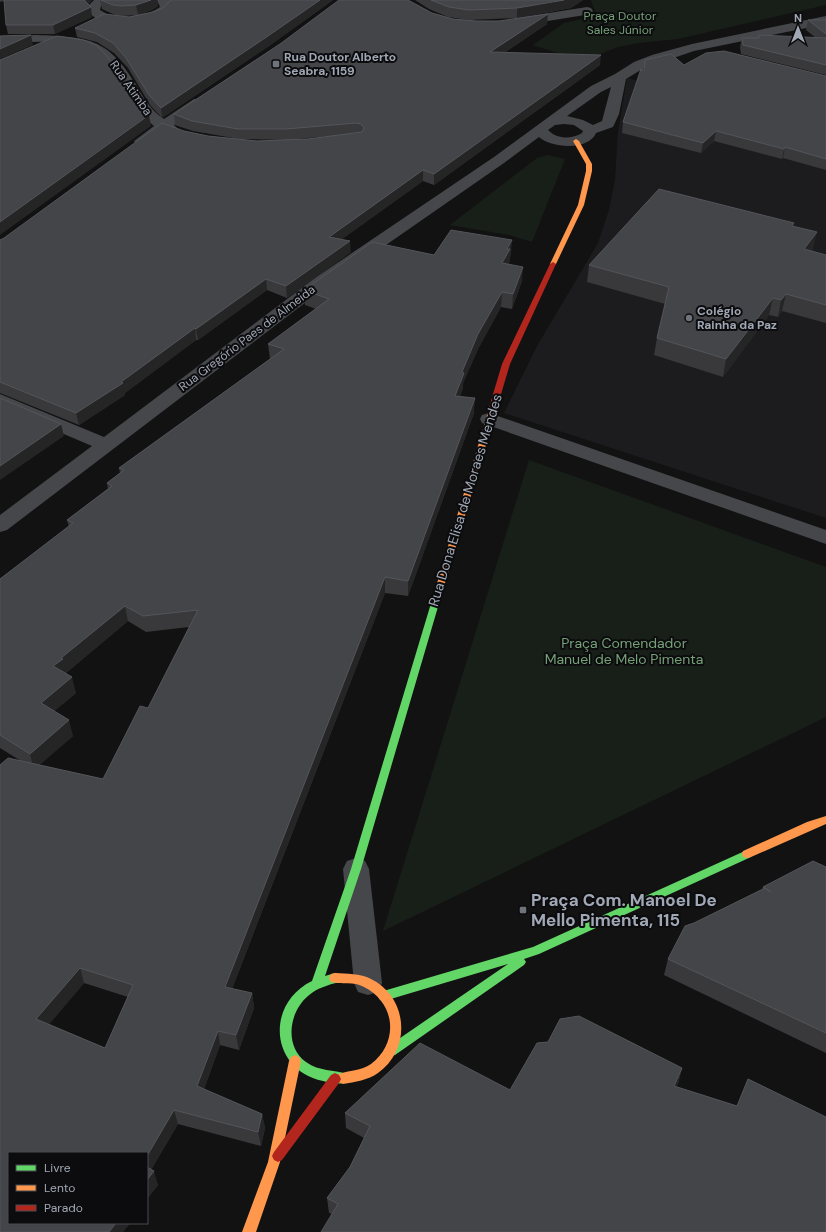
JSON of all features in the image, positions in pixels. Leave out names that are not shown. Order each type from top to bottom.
[{"type":"street","points":[[102,0],[95,6],[94,11],[104,18],[122,20],[149,17],[160,13],[166,8],[163,0]]},
{"type":"street","points":[[504,23],[587,11]]},
{"type":"street","points":[[90,24],[104,18]]},
{"type":"street","name":"Rua Gregório Paes de Almeida","points":[[0,525],[321,282],[499,160],[596,89],[620,77],[638,65],[657,58],[692,48],[826,20]]},
{"type":"street","points":[[34,50],[78,29]]},
{"type":"street","name":"Rua Atimba","points":[[0,40],[54,40],[83,43],[98,48],[108,55],[123,74],[149,117],[162,126],[181,133]]},
{"type":"street","points":[[692,48],[722,56]]},
{"type":"street","points":[[590,131],[588,127],[574,121],[564,120],[545,125],[541,131],[545,136],[552,139],[560,141],[576,141],[584,139],[589,135],[590,131],[608,124],[612,114],[620,77]]},
{"type":"street","points":[[131,149],[211,93]]},
{"type":"street","name":"Rua Gregório Paes de Almeida","points":[[499,160],[552,139]]},
{"type":"street","name":"Rua Dona Elisa de Moraes Mendes","points":[[317,984],[356,869],[506,364],[581,205],[589,171],[589,164],[576,141]]},
{"type":"street","points":[[0,400],[107,445]]},
{"type":"street","points":[[489,419],[826,537]]},
{"type":"street","points":[[391,1051],[397,1037],[398,1024],[395,1011],[389,1000],[376,990],[355,979],[336,978],[317,984],[302,994],[290,1009],[285,1026],[287,1044],[295,1060],[310,1072],[329,1079],[346,1079],[364,1074],[379,1065],[391,1051],[535,951],[821,819]]},
{"type":"street","name":"Rua Dona Elisa de Moraes Mendes","points":[[356,869],[376,990]]},
{"type":"street","points":[[376,990],[535,951]]},
{"type":"street","points":[[249,1232],[274,1162],[295,1060]]},
{"type":"street","points":[[274,1162],[335,1079]]},
{"type":"shaded area","name":"Colégio Rainha da Paz","points":[[627,78],[826,133],[826,518],[504,413],[537,346],[598,243],[609,210],[615,180],[618,132]]},
{"type":"green space","name":"Praça Doutor Sales Júnior","points":[[826,0],[826,5],[678,39],[638,43],[618,47],[582,61],[533,45],[564,23],[597,16],[591,1]]},
{"type":"green space","points":[[548,155],[565,159],[532,242],[509,235],[450,225],[537,158]]},
{"type":"green space","name":"Praça Comendador Manuel de Melo Pimenta","points":[[529,460],[826,567],[826,717],[383,931]]},
{"type":"building","points":[[4,0],[85,0],[91,7],[53,25],[6,25]]},
{"type":"building","points":[[101,0],[151,0],[136,5],[121,6],[113,5]]},
{"type":"building","points":[[171,0],[320,0],[161,108],[149,95],[126,58],[113,43],[95,33],[75,28],[104,14],[129,17],[153,12],[163,8]]},
{"type":"building","points":[[339,0],[408,0],[432,13],[453,19],[476,21],[499,21],[548,14],[490,52],[601,55],[434,174],[423,170],[329,237],[350,241],[286,286],[266,279],[121,382],[123,383],[76,413],[0,382],[0,240],[162,123],[184,131],[208,136],[257,141],[308,139],[362,132],[364,128],[361,124],[356,123],[286,129],[238,129],[192,121],[174,114],[280,44]]},
{"type":"building","points":[[431,0],[564,0],[517,8],[469,10],[449,7]]},
{"type":"building","points":[[808,20],[826,20],[826,34]]},
{"type":"building","points":[[31,35],[0,49],[0,36]]},
{"type":"building","points":[[759,35],[826,38],[826,65],[743,45],[742,38],[759,38]]},
{"type":"building","points":[[57,36],[83,40],[96,45],[114,66],[136,102],[149,115],[0,222],[0,60]]},
{"type":"building","points":[[724,51],[826,76],[826,159],[785,147],[784,149],[716,131],[703,143],[623,122],[641,69],[644,70],[645,60],[671,54],[684,65],[706,53]]},
{"type":"building","points":[[659,189],[794,223],[792,226],[817,232],[804,249],[826,255],[826,305],[786,294],[781,300],[773,298],[726,359],[657,338],[669,287],[589,265]]},
{"type":"building","points":[[451,230],[512,240],[507,249],[510,249],[502,263],[523,267],[513,294],[502,292],[478,334],[462,372],[464,373],[455,396],[475,398],[408,581],[385,577],[225,987],[252,993],[236,1035],[218,1031],[197,1086],[262,1114],[258,1132],[174,1110],[148,1154],[148,1152],[8,1152],[8,1224],[115,1224],[109,1232],[0,1232],[0,765],[8,758],[103,779],[140,706],[148,708],[198,610],[143,616],[125,606],[61,658],[63,659],[53,666],[72,677],[41,703],[69,720],[30,754],[0,735],[0,579],[73,523],[67,520],[112,486],[107,483],[124,470],[119,468],[284,349],[268,344],[329,299],[304,290],[372,242],[434,255]],"holes":[[[80,968],[133,985],[105,1048],[36,1019]]]},
{"type":"building","points":[[0,398],[61,424],[0,466]]},
{"type":"building","points":[[813,861],[826,867],[826,1033],[668,959],[685,926],[765,888],[763,887]]},
{"type":"building","points":[[579,1016],[682,1068],[674,1086],[737,1106],[748,1079],[826,1117],[826,1232],[321,1232],[338,1204],[327,1198],[350,1167],[370,1126],[345,1113],[420,1043],[510,1090],[537,1043],[548,1042],[560,1019]]},
{"type":"building","points":[[148,1168],[154,1171],[148,1179]]},
{"type":"traffic: fast","points":[[317,984],[356,869],[436,600]]},
{"type":"traffic: fast","points":[[384,996],[535,951],[747,854]]},
{"type":"traffic: fast","points":[[391,1051],[520,962]]},
{"type":"traffic: fast","points":[[335,978],[312,987],[297,999],[287,1018],[286,1039],[288,1049],[301,1066],[320,1075],[343,1078]]},
{"type":"traffic: slow","points":[[553,264],[581,205],[589,171],[589,164],[576,141]]},
{"type":"traffic: slow","points":[[436,600],[492,411]]},
{"type":"traffic: slow","points":[[747,854],[811,825],[826,820]]},
{"type":"traffic: slow","points":[[335,978],[360,980],[368,983],[379,991],[388,1000],[394,1012],[396,1024],[396,1036],[392,1048],[385,1059],[375,1068],[367,1072],[343,1078]]},
{"type":"traffic: slow","points":[[249,1232],[274,1162],[295,1061]]},
{"type":"traffic: jam","points":[[492,411],[506,364],[553,264]]},
{"type":"traffic: jam","points":[[278,1156],[335,1079]]},
{"type":"place","name":"Rua Doutor Alberto Seabra, 1159","points":[[276,64]]},
{"type":"place","name":"Colégio Rainha da Paz","points":[[689,318]]},
{"type":"place","name":"Praça Com. Manoel De Mello Pimenta, 115","points":[[523,910]]}]
